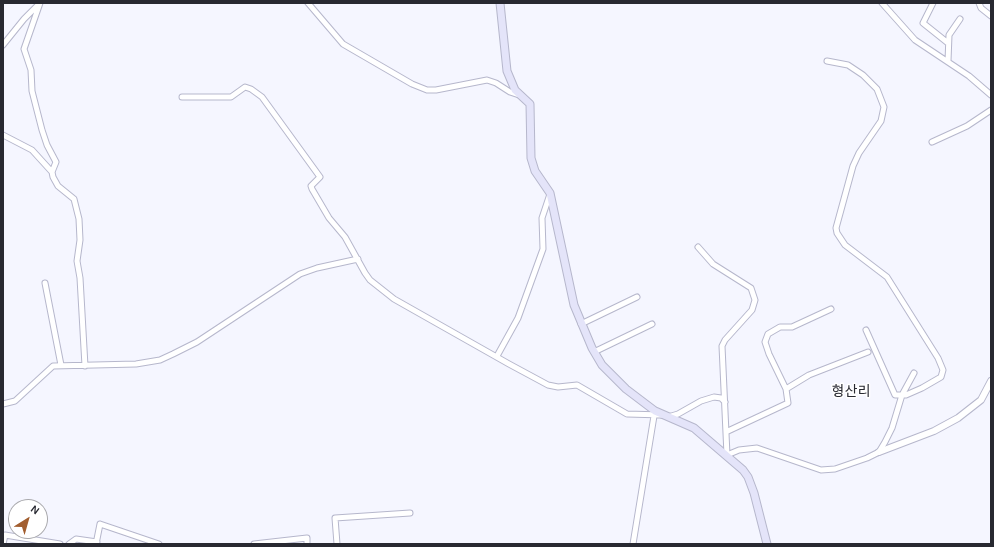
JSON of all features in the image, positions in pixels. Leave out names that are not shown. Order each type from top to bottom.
[{"type":"main road","points":[[500,3],[507,71],[513,87],[528,101],[530,108],[529,140],[533,167],[550,193],[571,293],[581,324],[594,352],[602,365],[612,376],[651,409],[690,425],[727,455],[746,473],[750,480],[767,544]]},
{"type":"street","points":[[3,45],[24,19],[40,3],[24,49],[31,70],[32,91],[42,130],[47,145],[56,162],[52,172]]},
{"type":"street","points":[[308,3],[343,44],[423,89],[436,90],[487,80],[496,83],[510,92],[520,95]]},
{"type":"street","points":[[882,3],[915,40],[948,61],[991,95]]},
{"type":"street","points":[[933,3],[923,23],[948,43]]},
{"type":"street","points":[[979,3],[981,8],[991,16]]},
{"type":"street","points":[[948,61],[949,35],[960,19]]},
{"type":"street","points":[[827,61],[848,65],[864,75],[877,89],[884,107],[881,122],[859,153],[851,172],[836,228],[838,238],[848,248],[887,277],[938,358],[943,370],[938,380],[922,388],[902,395],[895,395],[866,330]]},
{"type":"street","points":[[182,98],[231,97],[245,87],[251,89],[262,98],[320,177],[311,186],[329,218],[345,237],[370,280],[394,299],[554,387],[573,384],[582,387],[622,413],[665,416],[678,414],[701,401],[714,397],[721,398],[725,402]]},
{"type":"street","points":[[932,142],[967,126],[991,110]]},
{"type":"street","points":[[3,135],[32,150],[52,172],[58,186],[74,199],[80,225],[77,260],[80,278],[85,366]]},
{"type":"street","points":[[497,356],[520,313],[543,249],[542,218],[550,193]]},
{"type":"street","points":[[698,247],[713,264],[751,288],[755,300],[752,310],[725,340],[722,346],[728,431],[727,455],[739,450],[757,448],[821,470],[835,469],[850,465],[934,431],[958,418],[981,400],[991,381]]},
{"type":"street","points":[[3,404],[15,401],[53,366],[136,364],[160,360],[197,342],[300,274],[317,268],[358,259]]},
{"type":"street","points":[[45,283],[61,365]]},
{"type":"street","points":[[581,324],[637,297]]},
{"type":"street","points":[[728,431],[788,404],[786,389],[768,354],[765,342],[768,334],[780,327],[792,327],[831,309]]},
{"type":"street","points":[[594,352],[652,324]]},
{"type":"street","points":[[786,389],[809,375],[868,352]]},
{"type":"street","points":[[879,452],[892,428],[902,395],[914,374]]},
{"type":"street","points":[[634,544],[654,416]]},
{"type":"street","points":[[337,544],[335,518],[410,513]]},
{"type":"street","points":[[69,544],[76,539],[97,543],[100,524],[159,544]]},
{"type":"street","points":[[3,544],[5,535],[60,544]]},
{"type":"street","points":[[254,544],[307,538],[307,544]]},
{"type":"district","name":"형산리","points":[[851,392]]}]
